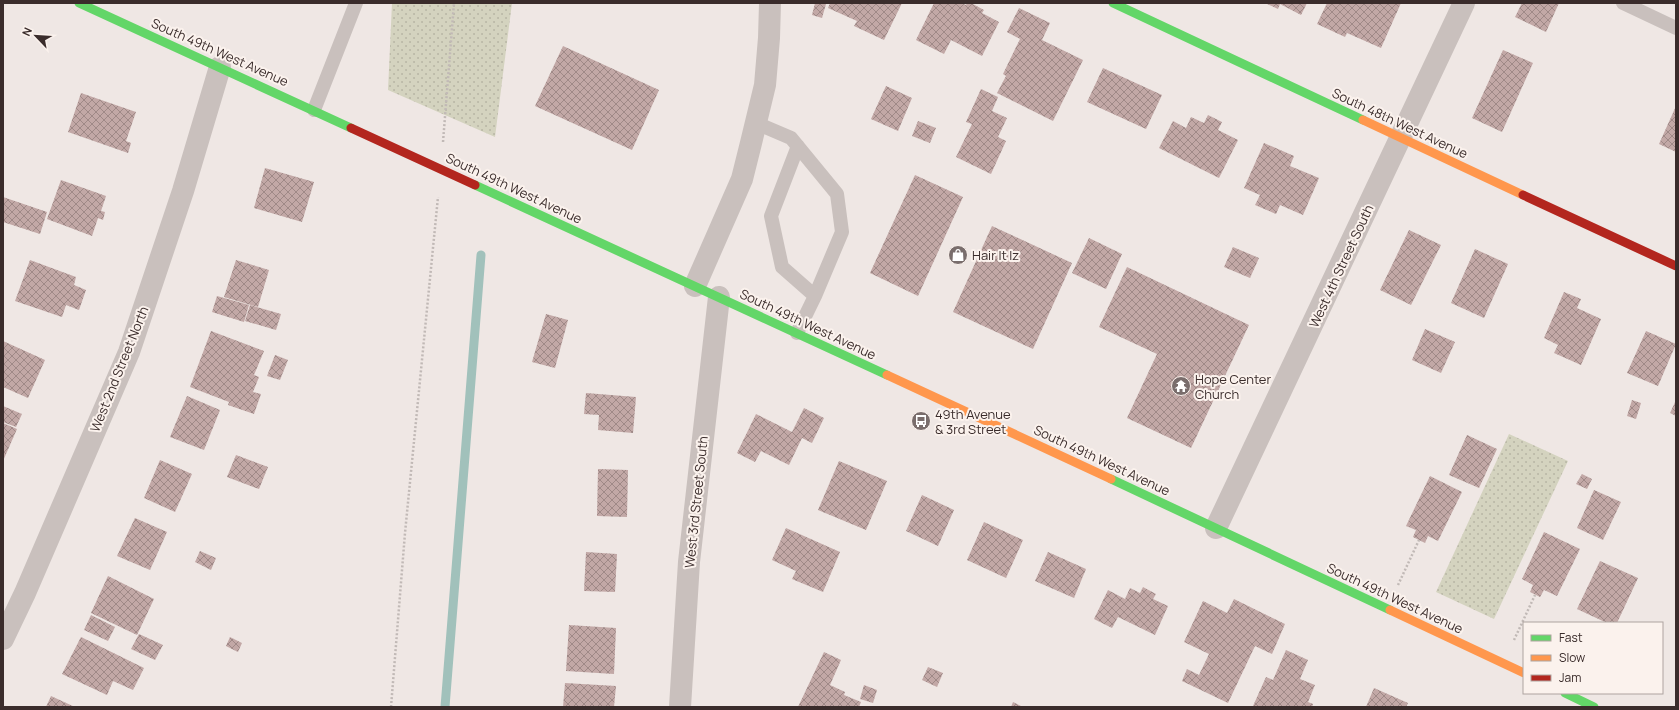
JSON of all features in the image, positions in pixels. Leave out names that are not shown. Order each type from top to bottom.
[{"type":"street","name":"South 49th West Avenue","points":[[79,3],[96,6],[220,67],[797,333],[1523,673]]},
{"type":"street","points":[[695,286],[742,179],[765,85],[770,3]]},
{"type":"street","name":"South 48th West Avenue","points":[[1113,3],[1676,266]]},
{"type":"street","name":"West 4th Street South","points":[[1216,528],[1464,3]]},
{"type":"street","name":"West 2nd Street North","points":[[3,639],[25,593],[129,352],[183,191],[220,67]]},
{"type":"street","name":"West 3rd Street South","points":[[680,707],[689,562],[719,297]]},
{"type":"street","points":[[1567,694],[1594,707]]},
{"type":"lane","points":[[314,110],[356,3]]},
{"type":"lane","points":[[1623,3],[1676,28]]},
{"type":"lane","points":[[756,123],[791,138],[837,194],[842,232],[815,296],[797,333]]},
{"type":"lane","points":[[798,146],[772,216],[782,267],[815,296]]},
{"type":"path","points":[[391,707],[405,533],[441,168],[454,3]]},
{"type":"path","points":[[1387,608],[1419,540]]},
{"type":"path","points":[[1502,663],[1535,595]]},
{"type":"green space","points":[[392,3],[512,3],[495,137],[388,90]]},
{"type":"green space","points":[[1509,434],[1568,461],[1494,619],[1436,592]]},
{"type":"building","points":[[815,3],[826,4],[822,18],[812,15]]},
{"type":"building","points":[[830,3],[902,3],[884,40],[854,26],[857,21],[828,8]]},
{"type":"building","points":[[934,3],[961,3],[966,5],[967,3],[971,3],[984,10],[982,13],[999,22],[982,56],[951,40],[944,54],[916,40]]},
{"type":"building","points":[[1265,3],[1307,3],[1301,15],[1280,4],[1278,9]]},
{"type":"building","points":[[1327,3],[1401,3],[1381,48],[1347,33],[1345,37],[1317,24]]},
{"type":"building","points":[[1522,3],[1559,3],[1546,32],[1515,17]]},
{"type":"building","points":[[1019,8],[1050,23],[1042,40],[1083,60],[1053,121],[997,93],[1006,76],[1003,74],[1020,39],[1007,32]]},
{"type":"building","points":[[563,46],[659,90],[632,150],[535,106]]},
{"type":"building","points":[[1503,50],[1533,63],[1502,132],[1472,118]]},
{"type":"building","points":[[1103,68],[1162,95],[1146,129],[1087,102]]},
{"type":"building","points":[[886,86],[912,98],[898,131],[871,119]]},
{"type":"building","points":[[981,89],[998,97],[992,111],[1007,118],[998,137],[1006,141],[991,174],[956,157],[972,124],[966,122]]},
{"type":"building","points":[[81,93],[136,112],[126,141],[131,143],[128,153],[68,132]]},
{"type":"building","points":[[1676,106],[1676,152],[1659,144]]},
{"type":"building","points":[[1208,115],[1222,122],[1218,130],[1238,140],[1219,178],[1159,148],[1173,121],[1186,128],[1191,117],[1204,123]]},
{"type":"building","points":[[918,121],[936,128],[930,143],[912,136]]},
{"type":"building","points":[[1264,143],[1294,156],[1290,166],[1319,178],[1303,215],[1280,205],[1276,214],[1255,205],[1260,195],[1244,188]]},
{"type":"building","points":[[265,168],[314,182],[302,222],[254,208]]},
{"type":"building","points":[[915,175],[963,197],[918,296],[870,273]]},
{"type":"building","points":[[61,180],[106,196],[101,211],[105,212],[103,220],[98,218],[92,236],[47,219]]},
{"type":"building","points":[[3,197],[47,212],[40,234],[3,222]]},
{"type":"building","points":[[992,226],[1072,263],[1033,349],[953,312]]},
{"type":"building","points":[[1409,230],[1441,245],[1411,305],[1380,290]]},
{"type":"building","points":[[1089,238],[1122,254],[1106,289],[1072,273]]},
{"type":"building","points":[[1233,247],[1259,258],[1250,278],[1224,267]]},
{"type":"building","points":[[1475,249],[1508,264],[1484,318],[1451,303]]},
{"type":"building","points":[[30,260],[76,277],[74,285],[86,290],[79,310],[66,305],[62,317],[15,301]]},
{"type":"building","points":[[236,260],[269,270],[258,307],[224,297]]},
{"type":"building","name":"Hope Center Church","points":[[1127,267],[1249,325],[1191,448],[1127,418],[1157,354],[1099,327]]},
{"type":"building","points":[[1564,292],[1581,299],[1577,308],[1601,319],[1581,365],[1554,353],[1558,345],[1544,338]]},
{"type":"building","points":[[217,296],[249,305],[244,322],[212,312]]},
{"type":"building","points":[[250,305],[281,314],[276,330],[245,321]]},
{"type":"building","points":[[546,314],[568,320],[555,368],[532,362]]},
{"type":"building","points":[[1425,329],[1455,342],[1441,373],[1412,360]]},
{"type":"building","points":[[211,331],[264,351],[254,375],[259,377],[253,392],[261,394],[254,414],[228,405],[229,402],[190,387]]},
{"type":"building","points":[[1646,331],[1676,344],[1658,386],[1627,373]]},
{"type":"building","points":[[3,341],[45,360],[28,398],[3,387]]},
{"type":"building","points":[[275,355],[288,360],[280,380],[267,376]]},
{"type":"building","points":[[586,393],[636,397],[633,433],[598,430],[599,415],[584,414]]},
{"type":"building","points":[[187,396],[220,410],[204,450],[170,437]]},
{"type":"building","points":[[1632,400],[1641,403],[1636,419],[1627,416]]},
{"type":"building","points":[[1676,400],[1676,416],[1670,413]]},
{"type":"building","points":[[3,406],[22,414],[16,427],[3,422]]},
{"type":"building","points":[[804,408],[824,418],[812,443],[802,438],[789,465],[761,451],[755,462],[737,453],[756,414],[792,432]]},
{"type":"building","points":[[3,423],[17,429],[3,461]]},
{"type":"building","points":[[1467,435],[1497,449],[1479,488],[1449,475]]},
{"type":"building","points":[[236,455],[268,467],[259,489],[227,477]]},
{"type":"building","points":[[160,460],[192,474],[175,512],[144,498]]},
{"type":"building","points":[[839,461],[887,481],[866,530],[818,510]]},
{"type":"building","points":[[598,469],[628,470],[627,517],[597,516]]},
{"type":"building","points":[[1582,474],[1592,479],[1587,489],[1576,484]]},
{"type":"building","points":[[1430,476],[1462,492],[1438,541],[1428,536],[1425,543],[1413,537],[1416,530],[1406,526]]},
{"type":"building","points":[[1594,490],[1621,502],[1603,540],[1577,528]]},
{"type":"building","points":[[922,495],[954,510],[938,546],[906,531]]},
{"type":"building","points":[[135,518],[167,532],[150,570],[117,556]]},
{"type":"building","points":[[984,522],[1023,540],[1006,578],[967,560]]},
{"type":"building","points":[[786,528],[840,552],[823,592],[792,579],[796,571],[772,560]]},
{"type":"building","points":[[1544,532],[1580,549],[1557,596],[1544,590],[1540,597],[1530,592],[1533,585],[1522,579]]},
{"type":"building","points":[[200,551],[216,558],[211,570],[195,562]]},
{"type":"building","points":[[586,552],[617,554],[615,592],[584,591]]},
{"type":"building","points":[[1048,552],[1086,569],[1074,598],[1035,581]]},
{"type":"building","points":[[1600,561],[1638,578],[1617,622],[1605,622],[1577,609]]},
{"type":"building","points":[[108,576],[154,599],[137,635],[91,613]]},
{"type":"building","points":[[1143,587],[1156,594],[1153,599],[1168,606],[1155,635],[1118,617],[1112,628],[1094,619],[1108,590],[1125,599],[1130,588],[1140,593]]},
{"type":"building","points":[[1234,599],[1285,624],[1272,654],[1255,646],[1228,703],[1182,681],[1187,669],[1199,675],[1209,654],[1184,642],[1203,601],[1227,613]]},
{"type":"building","points":[[91,615],[115,627],[108,641],[84,630]]},
{"type":"building","points":[[569,625],[616,628],[614,674],[566,671]]},
{"type":"building","points":[[139,634],[163,645],[155,660],[131,649]]},
{"type":"building","points":[[81,637],[144,668],[133,690],[113,681],[107,695],[62,674]]},
{"type":"building","points":[[230,637],[242,643],[238,652],[226,646]]},
{"type":"building","points":[[1286,650],[1308,660],[1300,679],[1315,685],[1308,702],[1313,704],[1312,707],[1253,706],[1266,677],[1273,680]]},
{"type":"building","points":[[824,652],[841,660],[830,685],[845,692],[844,695],[861,702],[859,707],[798,707]]},
{"type":"building","points":[[928,667],[943,673],[937,687],[922,680]]},
{"type":"building","points":[[565,683],[616,686],[614,707],[563,707]]},
{"type":"building","points":[[864,685],[877,690],[873,703],[860,699]]},
{"type":"building","points":[[1374,688],[1408,703],[1406,707],[1366,707]]},
{"type":"building","points":[[51,696],[75,707],[46,707]]},
{"type":"building","points":[[1013,702],[1023,707],[1011,707]]},
{"type":"waterway","points":[[445,707],[481,255]]},
{"type":"traffic: fast","points":[[79,3],[351,128]]},
{"type":"traffic: fast","points":[[1113,3],[1363,120]]},
{"type":"traffic: fast","points":[[475,185],[887,375]]},
{"type":"traffic: fast","points":[[1111,479],[1390,610]]},
{"type":"traffic: fast","points":[[1567,694],[1594,707]]},
{"type":"traffic: slow","points":[[1363,120],[1523,195]]},
{"type":"traffic: slow","points":[[887,375],[1111,479]]},
{"type":"traffic: slow","points":[[1390,610],[1523,673]]},
{"type":"traffic: jam","points":[[351,128],[475,185]]},
{"type":"traffic: jam","points":[[1523,195],[1676,266]]},
{"type":"place","name":"Hair It Iz","points":[[958,255]]},
{"type":"place","name":"Hope Center Church","points":[[1181,386]]},
{"type":"place","name":"49th Avenue & 3rd Street","points":[[921,421]]}]
